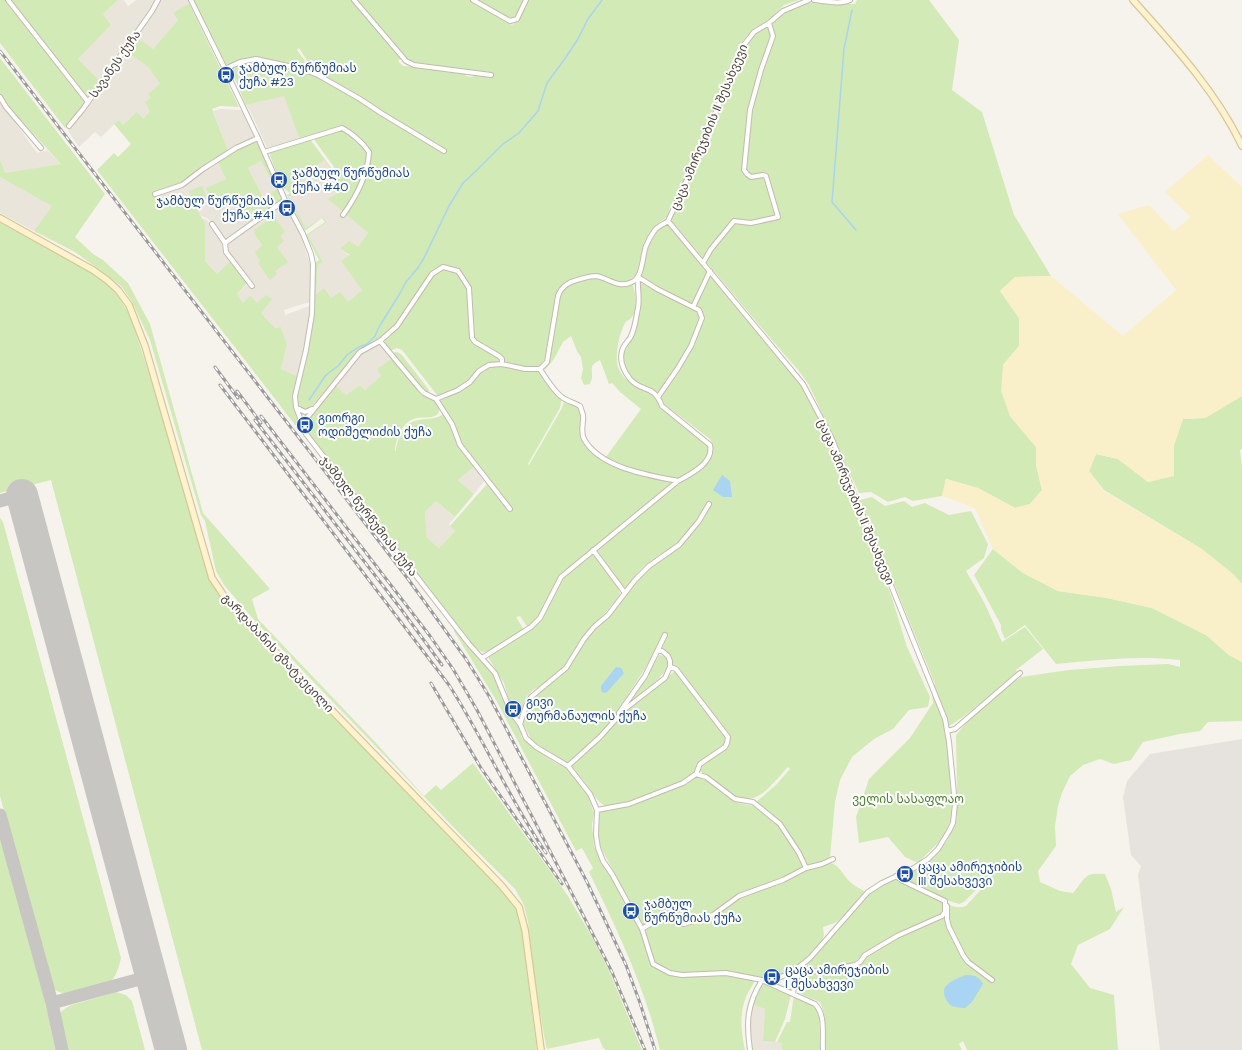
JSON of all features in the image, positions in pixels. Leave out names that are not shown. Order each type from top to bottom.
[{"type":"main road","points":[[1133,0],[1176,49],[1207,89],[1235,131],[1242,146]]},
{"type":"main road","name":"გარდაბანის გზატკეცილი","points":[[0,218],[93,270],[118,290],[129,305],[146,346],[212,578],[226,599],[254,631],[501,885],[519,907],[525,930],[530,961],[540,1050]]},
{"type":"street","points":[[8,0],[88,102]]},
{"type":"street","name":"სავანეს ქუჩა","points":[[69,126],[88,102],[152,11],[158,0]]},
{"type":"street","name":"ჯამბულ წურწუმიას ქუჩა","points":[[190,0],[258,138],[285,200],[303,234],[311,254],[313,264],[312,314],[306,350],[295,396],[296,407],[306,434],[464,639],[495,672],[511,712],[520,724],[526,738],[536,747],[568,766],[590,794],[597,810],[596,835],[598,848],[603,861],[612,874],[642,928],[653,964],[670,973],[726,973],[762,980]]},
{"type":"street","points":[[355,0],[406,61],[414,65],[491,75]]},
{"type":"street","points":[[473,0],[510,21],[517,19],[526,0]]},
{"type":"street","name":"ცაცა ამირეჯიბის II შესახვევი","points":[[766,982],[786,976],[810,958],[868,892],[928,859],[944,840],[953,823],[955,804],[945,719],[832,439],[803,384],[668,221],[696,160],[743,46],[754,32],[769,23],[788,8],[809,0]]},
{"type":"street","points":[[814,0],[837,2],[849,1]]},
{"type":"street","points":[[703,263],[711,249],[734,221],[751,224],[778,217],[766,176],[751,177],[746,174],[744,170],[750,110],[761,70],[773,36],[769,23]]},
{"type":"street","points":[[225,69],[240,62],[256,59],[302,69],[318,75],[360,98],[381,114],[444,152]]},
{"type":"street","points":[[0,97],[6,107],[42,148]]},
{"type":"street","points":[[264,152],[342,128],[346,130],[366,148],[369,152],[369,158],[361,184],[354,200],[343,215]]},
{"type":"street","points":[[155,194],[182,185],[202,169],[236,148],[258,138]]},
{"type":"street","points":[[225,243],[285,200]]},
{"type":"street","points":[[482,658],[531,627],[540,618],[561,577],[678,481],[696,471],[708,458],[711,451],[710,445],[662,406],[658,397],[652,391],[632,381],[622,366],[621,358],[623,348],[631,337],[638,306],[637,284],[646,247],[656,229],[668,221]]},
{"type":"street","points":[[212,224],[225,243],[226,252],[252,286]]},
{"type":"street","points":[[302,424],[360,352],[380,341],[397,326],[432,274],[443,267],[458,271],[469,288],[472,338],[475,342],[499,356],[502,359],[502,364]]},
{"type":"street","points":[[693,307],[710,271]]},
{"type":"street","points":[[436,399],[458,390],[470,382],[479,371],[489,365],[502,364],[525,369],[540,369],[547,362],[558,296],[560,290],[568,283],[597,276],[622,285],[633,282],[638,277]]},
{"type":"street","points":[[638,277],[699,310],[702,318],[691,346],[658,397]]},
{"type":"street","points":[[380,341],[420,389],[424,393],[436,399],[452,424],[460,445],[510,509]]},
{"type":"street","points":[[540,369],[563,399],[580,406],[583,415],[582,432],[584,438],[595,452],[604,459],[643,474],[678,481]]},
{"type":"street","points":[[296,407],[305,412],[315,407]]},
{"type":"street","points":[[520,724],[526,706],[531,697],[566,668],[584,639],[594,627],[608,615],[635,580],[649,566],[679,545],[699,521],[709,504]]},
{"type":"street","points":[[593,550],[625,593]]},
{"type":"street","points":[[617,717],[622,707],[644,676],[665,635]]},
{"type":"street","points":[[568,766],[600,737],[617,717],[665,678],[670,667],[670,661],[668,656],[662,651],[658,651]]},
{"type":"street","points":[[597,810],[630,804],[683,783],[696,774],[700,764],[725,747],[728,737],[676,669],[670,667]]},
{"type":"street","points":[[947,731],[955,729],[1020,673]]},
{"type":"street","points":[[696,774],[706,776],[735,799],[753,802],[780,824],[799,853],[806,868]]},
{"type":"street","points":[[642,928],[658,919],[672,920],[684,924],[713,915],[739,896],[783,880],[806,868],[834,859]]},
{"type":"street","points":[[896,876],[903,881],[945,901],[947,906],[947,919],[949,927],[963,955],[968,962],[992,980]]},
{"type":"street","points":[[793,994],[795,980],[801,973],[855,965],[860,962],[865,955],[884,944],[922,924],[942,916],[945,912],[945,901]]},
{"type":"street","points":[[750,1050],[748,1032],[749,1011],[755,991],[762,980],[815,1004],[820,1008],[822,1014],[823,1050]]},
{"type":"shaded area","points":[[118,0],[124,0],[128,6],[136,0],[155,0],[150,10],[100,81],[78,59],[111,25],[103,14]]},
{"type":"shaded area","points":[[161,0],[188,0],[189,3],[173,13],[178,20],[152,50],[136,37]]},
{"type":"shaded area","points":[[126,51],[148,67],[160,84],[151,98],[150,111],[143,119],[123,125],[119,120],[101,137],[95,132],[79,147],[68,131],[91,103]]},
{"type":"shaded area","points":[[284,95],[299,138],[267,148],[246,105]]},
{"type":"shaded area","points":[[0,101],[37,153],[47,150],[61,164],[5,174],[0,159]]},
{"type":"shaded area","points":[[221,109],[242,110],[255,137],[228,151],[213,111]]},
{"type":"shaded area","points":[[324,160],[335,175],[332,178],[341,192],[329,199],[368,233],[358,247],[341,250],[350,256],[341,261],[363,290],[348,302],[316,295],[318,265],[323,262],[308,235],[327,222],[323,217],[306,229],[289,196],[293,194],[290,190]]},
{"type":"shaded area","points":[[217,161],[226,179],[207,188],[218,207],[234,200],[250,223],[225,241],[208,219],[200,215],[196,208],[202,204],[192,197],[160,210],[155,195],[183,187]]},
{"type":"shaded area","points":[[261,161],[276,191],[263,197],[248,168]]},
{"type":"shaded area","points":[[0,177],[53,206],[34,231],[0,213]]},
{"type":"shaded area","points":[[284,203],[300,233],[311,267],[310,302],[284,310],[285,315],[309,306],[310,314],[306,343],[297,376],[281,369],[287,344],[281,327],[275,328],[261,313],[257,303],[243,304],[237,294],[250,281],[226,248],[226,244]],"holes":[[[284,232],[280,236],[276,247],[275,271],[260,261],[262,245],[255,235]]]},
{"type":"shaded area","points":[[202,218],[207,220],[223,243],[223,250],[230,261],[217,274],[205,261],[205,224]]},
{"type":"shaded area","points":[[377,344],[381,344],[392,358],[377,369],[381,376],[365,390],[360,385],[346,395],[335,385],[360,354]]},
{"type":"shaded area","points":[[475,466],[485,480],[474,494],[458,480]]},
{"type":"shaded area","points":[[436,501],[455,517],[449,524],[455,531],[439,548],[427,538],[425,512]]},
{"type":"shaded area","points":[[1242,739],[1242,1050],[1160,1050],[1138,875],[1141,866],[1131,855],[1123,797],[1127,781],[1150,754]]},
{"type":"shaded area","points":[[748,1003],[765,1009],[763,1041],[782,1042],[782,1050],[748,1050],[745,1026]]},
{"type":"green space","points":[[0,0],[7,0],[86,102],[65,128],[0,43]]},
{"type":"green space","points":[[10,0],[118,0],[103,14],[111,25],[78,59],[100,81],[88,100]]},
{"type":"green space","points":[[192,0],[351,0],[401,58],[398,61],[403,66],[465,74],[466,76],[472,77],[475,74],[492,77],[492,74],[413,62],[399,51],[357,1],[470,0],[512,25],[518,20],[526,7],[522,7],[512,20],[478,0],[799,0],[784,5],[770,19],[753,29],[738,47],[712,116],[672,209],[670,207],[667,217],[657,224],[651,232],[644,245],[636,275],[627,282],[622,283],[614,282],[598,274],[590,274],[575,277],[564,283],[558,289],[548,349],[541,366],[535,368],[506,364],[487,364],[471,380],[458,389],[445,394],[437,395],[402,350],[397,348],[390,351],[379,339],[358,352],[312,406],[307,409],[300,408],[298,402],[298,392],[307,354],[314,302],[316,262],[319,260],[306,235],[325,222],[322,218],[305,231],[287,195],[290,193],[281,186],[269,152],[310,139],[332,169],[334,167],[315,141],[315,138],[342,130],[362,146],[364,143],[343,126],[299,138],[284,96],[246,105],[230,68],[257,60],[319,76],[358,99],[375,112],[444,153],[446,151],[425,139],[422,135],[413,132],[396,122],[356,95],[308,67],[308,62],[299,48],[297,50],[305,61],[302,68],[256,58],[248,58],[229,65],[225,64]],"holes":[[[324,160],[335,175],[332,178],[341,191],[328,199],[368,233],[358,247],[349,241],[340,249],[350,255],[341,261],[362,290],[348,302],[340,292],[331,298],[324,288],[316,295],[318,265],[323,262],[308,235],[327,222],[323,217],[306,228],[289,196],[293,194],[290,190]]]},
{"type":"green space","points":[[857,0],[929,0],[959,40],[952,90],[982,112],[1014,215],[1051,276],[1015,277],[1000,291],[1019,318],[1019,346],[1003,365],[1010,416],[1036,447],[1036,465],[1042,490],[1030,504],[1015,508],[978,488],[946,479],[942,496],[913,501],[905,497],[888,502],[871,492],[859,493],[809,385],[799,371],[671,220],[685,191],[745,46],[756,33],[784,13],[797,6],[810,3],[855,4]]},
{"type":"green space","points":[[189,3],[239,107],[220,106],[212,109],[228,151],[211,161],[182,184],[154,193],[160,210],[191,197],[189,191],[202,186],[207,199],[196,208],[205,223],[205,261],[217,274],[230,261],[247,283],[237,294],[243,303],[250,296],[257,303],[266,295],[272,299],[261,313],[275,328],[281,327],[287,344],[281,369],[297,376],[293,400],[297,419],[303,435],[97,170],[114,153],[118,157],[131,144],[114,124],[119,120],[123,125],[137,112],[143,119],[150,111],[145,102],[151,98],[148,94],[160,84],[148,67],[126,51],[136,37],[153,49],[178,20],[173,13]]},
{"type":"green space","points":[[0,58],[105,194],[75,237],[128,283],[150,324],[203,513],[270,589],[252,599],[258,619],[424,796],[436,785],[441,790],[473,763],[568,896],[592,937],[609,971],[642,1050],[606,1050],[603,1048],[599,1038],[547,1049],[536,990],[528,922],[524,905],[515,889],[464,838],[255,621],[224,585],[216,571],[205,521],[201,515],[150,340],[131,300],[121,286],[75,252],[34,231],[52,206],[0,177],[0,159],[5,173],[61,164],[6,104],[0,94]]},
{"type":"green space","points":[[257,141],[282,200],[250,223],[234,201],[218,208],[206,188],[226,179],[217,161]],"holes":[[[261,161],[276,190],[263,197],[248,168]]]},
{"type":"green space","points":[[274,216],[285,232],[280,236],[284,241],[277,247],[288,262],[275,271],[277,274],[270,280],[258,263],[260,261],[255,253],[262,245],[255,235],[254,230]]},
{"type":"green space","points":[[0,222],[82,267],[106,283],[119,297],[131,318],[171,442],[182,486],[208,574],[223,599],[505,894],[516,908],[521,927],[537,1050],[202,1050],[51,480],[0,493]]},
{"type":"green space","points":[[667,224],[802,386],[834,449],[892,598],[907,647],[930,697],[928,707],[909,710],[893,729],[874,739],[852,757],[840,780],[835,802],[830,857],[824,862],[808,865],[783,825],[775,817],[756,804],[756,802],[776,785],[790,769],[788,767],[765,791],[758,796],[743,799],[735,796],[700,771],[699,769],[703,764],[725,749],[728,740],[673,666],[670,655],[666,651],[660,649],[668,634],[665,632],[648,664],[615,716],[596,738],[567,763],[543,749],[531,739],[523,723],[527,708],[532,699],[568,668],[586,640],[611,613],[638,580],[651,567],[685,542],[702,522],[712,503],[708,501],[688,533],[672,547],[653,559],[640,570],[626,588],[621,585],[596,552],[598,548],[680,482],[697,472],[710,459],[713,453],[713,445],[710,439],[664,404],[657,393],[649,387],[635,381],[623,364],[624,352],[633,338],[641,308],[639,282],[649,245],[657,231]]},
{"type":"green space","points":[[595,278],[622,286],[632,284],[635,292],[636,301],[634,314],[625,323],[621,332],[618,348],[617,363],[621,373],[633,385],[653,394],[658,400],[660,407],[709,448],[707,457],[694,470],[678,479],[642,473],[606,457],[641,409],[620,392],[612,383],[609,384],[600,360],[592,366],[592,378],[590,384],[584,385],[581,378],[583,369],[581,357],[571,336],[563,342],[554,359],[545,370],[543,368],[552,350],[555,316],[560,294],[568,284],[580,280]]},
{"type":"green space","points":[[397,352],[402,355],[429,390],[428,393],[423,390],[392,353]]},
{"type":"green space","points":[[392,358],[419,390],[433,399],[440,408],[437,415],[416,418],[407,423],[398,436],[395,451],[402,431],[405,427],[414,421],[437,417],[443,414],[451,424],[459,445],[475,466],[458,480],[474,494],[455,517],[436,501],[425,512],[427,538],[439,548],[455,531],[450,526],[487,484],[509,510],[511,509],[461,444],[452,423],[439,402],[459,391],[470,383],[480,371],[490,366],[502,365],[539,372],[562,399],[560,408],[528,464],[529,465],[562,408],[564,401],[578,406],[582,419],[580,432],[581,436],[587,446],[596,455],[620,468],[647,476],[671,480],[673,483],[559,577],[546,605],[534,623],[528,628],[520,616],[516,617],[524,631],[491,651],[482,652],[473,646],[307,433],[307,422],[335,385],[346,395],[360,385],[365,390],[381,376],[377,369]]},
{"type":"green space","points":[[1242,396],[1242,449],[1240,450],[1242,468],[1242,584],[1234,575],[1202,549],[1104,490],[1089,471],[1096,454],[1118,459],[1148,482],[1173,476],[1174,445],[1183,419],[1205,418]]},
{"type":"green space","name":"ველის სასაფლაო","points":[[872,497],[885,506],[904,501],[912,507],[925,503],[949,515],[971,511],[988,544],[984,558],[966,571],[984,602],[1002,642],[1025,627],[1043,649],[1016,670],[1018,674],[944,729],[949,752],[952,817],[946,831],[938,843],[918,863],[905,857],[888,837],[859,843],[856,817],[869,779],[910,738],[933,703],[931,686],[935,684],[860,500]]},
{"type":"green space","points":[[0,518],[3,522],[121,958],[119,967],[111,981],[80,991],[62,993],[51,987],[0,796]]},
{"type":"green space","points":[[993,549],[1023,573],[1058,591],[1107,598],[1152,608],[1206,635],[1229,655],[1242,662],[1242,721],[1208,722],[1200,731],[1143,742],[1131,760],[1114,764],[1100,759],[1083,765],[1070,776],[1062,793],[1058,806],[1055,826],[1056,846],[1038,871],[1040,882],[1060,891],[1073,893],[1089,875],[1105,874],[1111,889],[1116,912],[1124,907],[1110,929],[1078,945],[1071,964],[1090,988],[1114,995],[1118,1050],[967,1050],[963,1041],[959,1044],[962,1050],[825,1050],[824,1014],[820,1002],[805,996],[798,990],[797,986],[803,975],[859,966],[866,956],[901,936],[942,918],[945,915],[946,904],[958,907],[966,906],[986,884],[984,882],[964,902],[959,904],[943,899],[907,882],[904,877],[931,858],[947,841],[955,824],[957,817],[956,735],[974,714],[1021,677],[1069,670],[1121,666],[1168,664],[1180,667],[1180,660],[1150,658],[1056,664],[1025,625],[1005,639],[1001,630],[1001,625],[974,575]],"holes":[[[955,981],[983,984],[978,991],[949,983]]]},
{"type":"green space","points":[[592,553],[618,587],[620,594],[604,614],[585,633],[564,666],[544,684],[533,690],[527,696],[518,716],[509,701],[504,683],[488,657],[530,630],[540,621],[564,576]]},
{"type":"green space","points":[[455,629],[491,671],[509,712],[518,725],[522,738],[554,762],[567,768],[587,793],[594,813],[592,825],[594,847],[611,874],[626,907],[631,912],[641,933],[650,963],[662,972],[674,975],[738,976],[755,980],[747,995],[742,1010],[742,1037],[745,1050],[660,1050],[647,1004],[638,981],[620,937],[589,872],[593,868],[582,848],[576,851],[496,700],[454,631]]},
{"type":"green space","points":[[659,655],[667,658],[668,665],[664,672],[647,690],[624,708],[647,676]]},
{"type":"green space","points":[[675,671],[725,737],[724,744],[698,763],[693,774],[681,782],[630,802],[605,806],[596,798],[584,781],[571,767],[602,737],[621,715]]},
{"type":"green space","points":[[697,776],[703,778],[723,794],[738,803],[753,806],[778,824],[796,852],[803,867],[783,877],[735,896],[712,913],[682,922],[665,915],[643,925],[602,850],[599,841],[599,811],[630,806],[687,784]]},
{"type":"green space","points":[[0,838],[37,970],[55,1050],[0,1050]]},
{"type":"green space","points":[[830,863],[836,865],[847,879],[864,891],[863,894],[854,907],[841,919],[823,927],[824,935],[821,942],[801,963],[790,971],[778,977],[771,978],[753,977],[729,971],[686,973],[667,970],[659,966],[653,960],[644,929],[661,920],[669,920],[676,924],[713,917],[737,899],[752,892],[783,882],[806,869]]},
{"type":"green space","points":[[895,879],[941,901],[944,908],[940,916],[883,941],[865,952],[852,965],[805,971],[803,966],[873,891]]},
{"type":"green space","points":[[760,982],[791,995],[785,1019],[775,1042],[763,1041],[765,1009],[748,1003],[752,993]]},
{"type":"green space","points":[[116,992],[126,995],[132,1001],[145,1050],[65,1050],[58,1017],[62,1011],[72,1005]]},
{"type":"green space","points":[[794,995],[814,1005],[819,1010],[820,1050],[782,1050],[782,1043],[777,1042],[787,1022],[790,1022]]},
{"type":"sand","points":[[1208,155],[1242,187],[1242,396],[1205,418],[1183,419],[1174,445],[1174,476],[1148,482],[1118,459],[1096,454],[1089,471],[1104,491],[1202,549],[1234,575],[1242,584],[1242,662],[1229,655],[1206,635],[1152,608],[1107,598],[1058,591],[1023,573],[993,549],[975,508],[942,496],[946,479],[978,488],[1015,508],[1030,504],[1042,490],[1036,465],[1036,447],[1010,416],[1001,391],[1003,365],[1019,346],[1019,318],[1000,291],[1015,277],[1051,276],[1123,336],[1176,290],[1118,214],[1149,205],[1174,231],[1191,217],[1165,192]]},
{"type":"water","points":[[722,475],[730,481],[732,497],[723,497],[713,490]]},
{"type":"water","points":[[616,667],[621,668],[624,673],[607,692],[604,693],[601,691],[601,686]]},
{"type":"water","points":[[965,975],[976,976],[983,984],[972,1002],[965,1008],[952,1006],[945,997],[945,988],[950,983]]},
{"type":"waterway","points":[[309,400],[326,375],[338,366],[347,355],[357,348],[367,344],[375,336],[406,282],[424,258],[449,206],[463,183],[503,144],[519,133],[538,111],[547,83],[578,39],[588,19],[602,0]]},
{"type":"waterway","points":[[852,10],[844,49],[832,202],[856,230]]},
{"type":"taxiway","points":[[0,501],[22,495]]},
{"type":"taxiway","points":[[0,815],[52,1003],[62,1050]]},
{"type":"taxiway","points":[[52,1003],[151,976]]},
{"type":"runway","points":[[22,495],[171,1050]]},
{"type":"railway","points":[[0,51],[408,579],[466,659],[489,696],[587,882],[626,965],[655,1050]]},
{"type":"railway","points":[[215,367],[238,398]]},
{"type":"railway","points":[[220,385],[449,685],[474,726],[520,812],[546,853]]},
{"type":"railway","points":[[237,391],[261,423]]},
{"type":"railway","points":[[261,416],[430,636],[453,669],[477,710],[612,972],[645,1050]]},
{"type":"railway","points":[[255,420],[401,609],[442,665]]},
{"type":"railway","points":[[431,683],[481,768],[562,884]]},
{"type":"place","name":"ჯამბულ წურწუმიას ქუჩა #23","points":[[226,75]]},
{"type":"place","name":"ჯამბულ წურწუმიას ქუჩა #40","points":[[279,180]]},
{"type":"place","name":"ჯამბულ წურწუმიას ქუჩა #41","points":[[287,208]]},
{"type":"place","name":"გიორგი ოდიშელიძის ქუჩა","points":[[305,425]]},
{"type":"place","name":"გივი თურმანაულის ქუჩა","points":[[513,709]]},
{"type":"place","name":"ცაცა ამირეჯიბის III შესახვევი","points":[[905,874]]},
{"type":"place","name":"ჯამბულ წურწუმიას ქუჩა","points":[[631,911]]},
{"type":"place","name":"ცაცა ამირეჯიბის I შესახვევი","points":[[772,977]]}]
